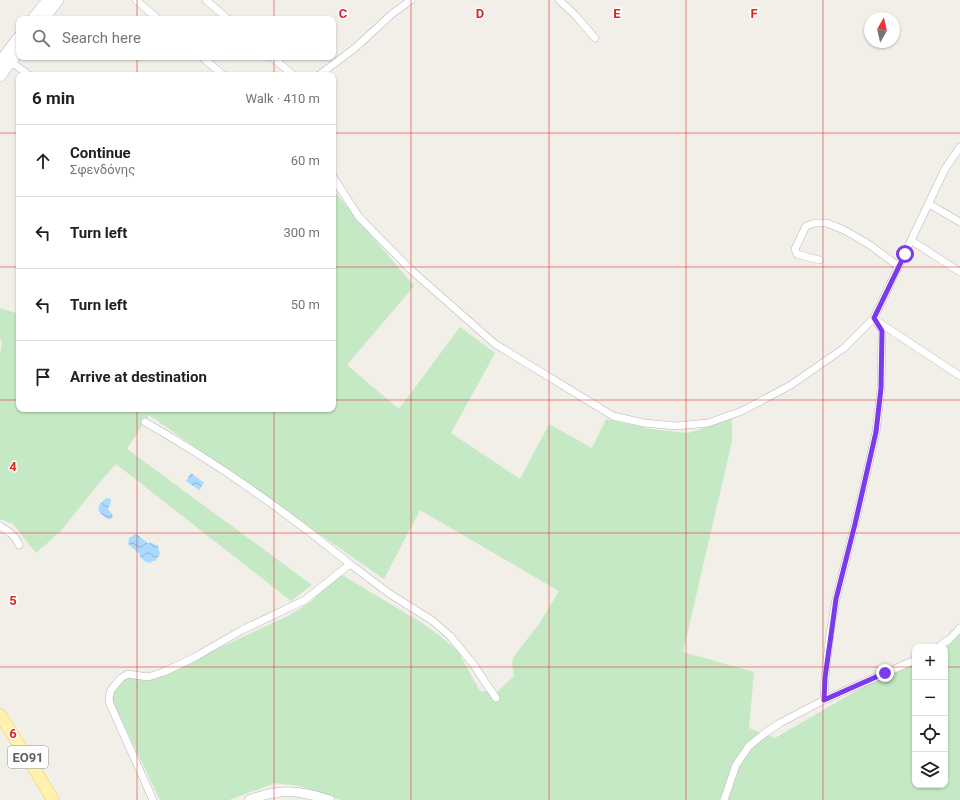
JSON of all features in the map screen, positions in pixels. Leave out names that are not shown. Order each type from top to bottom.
[{"type":"main road","points":[[35,16],[48,0]]},
{"type":"main road","points":[[45,16],[58,0]]},
{"type":"main road","points":[[0,76],[5,62],[16,42]]},
{"type":"main road","points":[[5,62],[16,53]]},
{"type":"main road","name":"ΕΟ91","points":[[0,715],[53,800]]},
{"type":"street","points":[[136,0],[155,16]]},
{"type":"street","points":[[206,0],[225,16]]},
{"type":"street","points":[[323,72],[355,48],[392,14],[411,0]]},
{"type":"street","points":[[559,0],[575,15],[595,38]]},
{"type":"street","points":[[206,60],[220,72]]},
{"type":"street","points":[[275,60],[289,72]]},
{"type":"street","points":[[5,62],[23,72]]},
{"type":"street","points":[[336,182],[359,217],[410,269],[495,344],[613,416],[644,423],[676,426],[708,423],[742,411],[791,385],[844,348],[874,318],[945,169],[960,147]]},
{"type":"street","points":[[929,204],[960,222]]},
{"type":"street","points":[[819,260],[797,254],[795,249],[806,226],[815,223],[827,223],[844,230],[898,266]]},
{"type":"street","points":[[912,241],[960,272]]},
{"type":"street","points":[[874,318],[960,376]]},
{"type":"street","points":[[824,700],[825,678],[836,599],[876,432],[881,388],[882,331],[874,318]]},
{"type":"street","points":[[145,422],[188,446],[218,466],[282,511],[390,594],[433,621],[451,637],[473,664],[496,698]]},
{"type":"street","points":[[0,526],[9,532],[19,545]]},
{"type":"street","points":[[153,800],[110,704],[109,698],[111,690],[115,684],[128,674],[148,677],[156,675],[195,657],[242,630],[304,600],[350,564]]},
{"type":"street","points":[[942,644],[950,639],[960,628]]},
{"type":"street","points":[[724,800],[736,765],[749,746],[765,733],[780,723],[824,700],[912,661]]},
{"type":"street","points":[[248,800],[268,793],[284,791],[299,792],[330,800]]},
{"type":"green space","points":[[336,194],[414,286],[347,365],[399,409],[460,327],[495,353],[451,433],[520,479],[549,424],[592,448],[606,419],[650,429],[688,433],[732,419],[732,441],[683,652],[754,672],[749,728],[775,738],[912,659],[912,788],[948,788],[948,644],[937,644],[953,635],[960,628],[960,800],[341,800],[299,786],[275,783],[229,800],[160,800],[112,700],[117,686],[125,679],[137,677],[152,679],[290,615],[312,601],[324,587],[342,575],[422,623],[440,636],[457,650],[480,691],[496,693],[514,676],[512,664],[514,656],[539,624],[559,591],[420,510],[384,579],[149,415],[127,449],[312,585],[291,601],[116,464],[61,531],[36,553],[13,524],[0,519],[0,356],[2,341],[0,340],[0,308],[16,313],[16,412],[336,412]]},
{"type":"water","points":[[191,473],[204,483],[199,490],[186,481]]},
{"type":"water","points":[[106,498],[111,499],[108,509],[113,517],[111,519],[108,519],[101,514],[98,509],[100,504]]},
{"type":"water","points":[[136,534],[149,544],[150,542],[158,546],[160,554],[155,561],[150,563],[144,561],[139,555],[140,554],[128,544],[129,538]]},
{"type":"route","points":[[885,673],[824,700],[830,634],[836,599],[876,432],[881,388],[882,331],[874,318],[905,254]]}]
